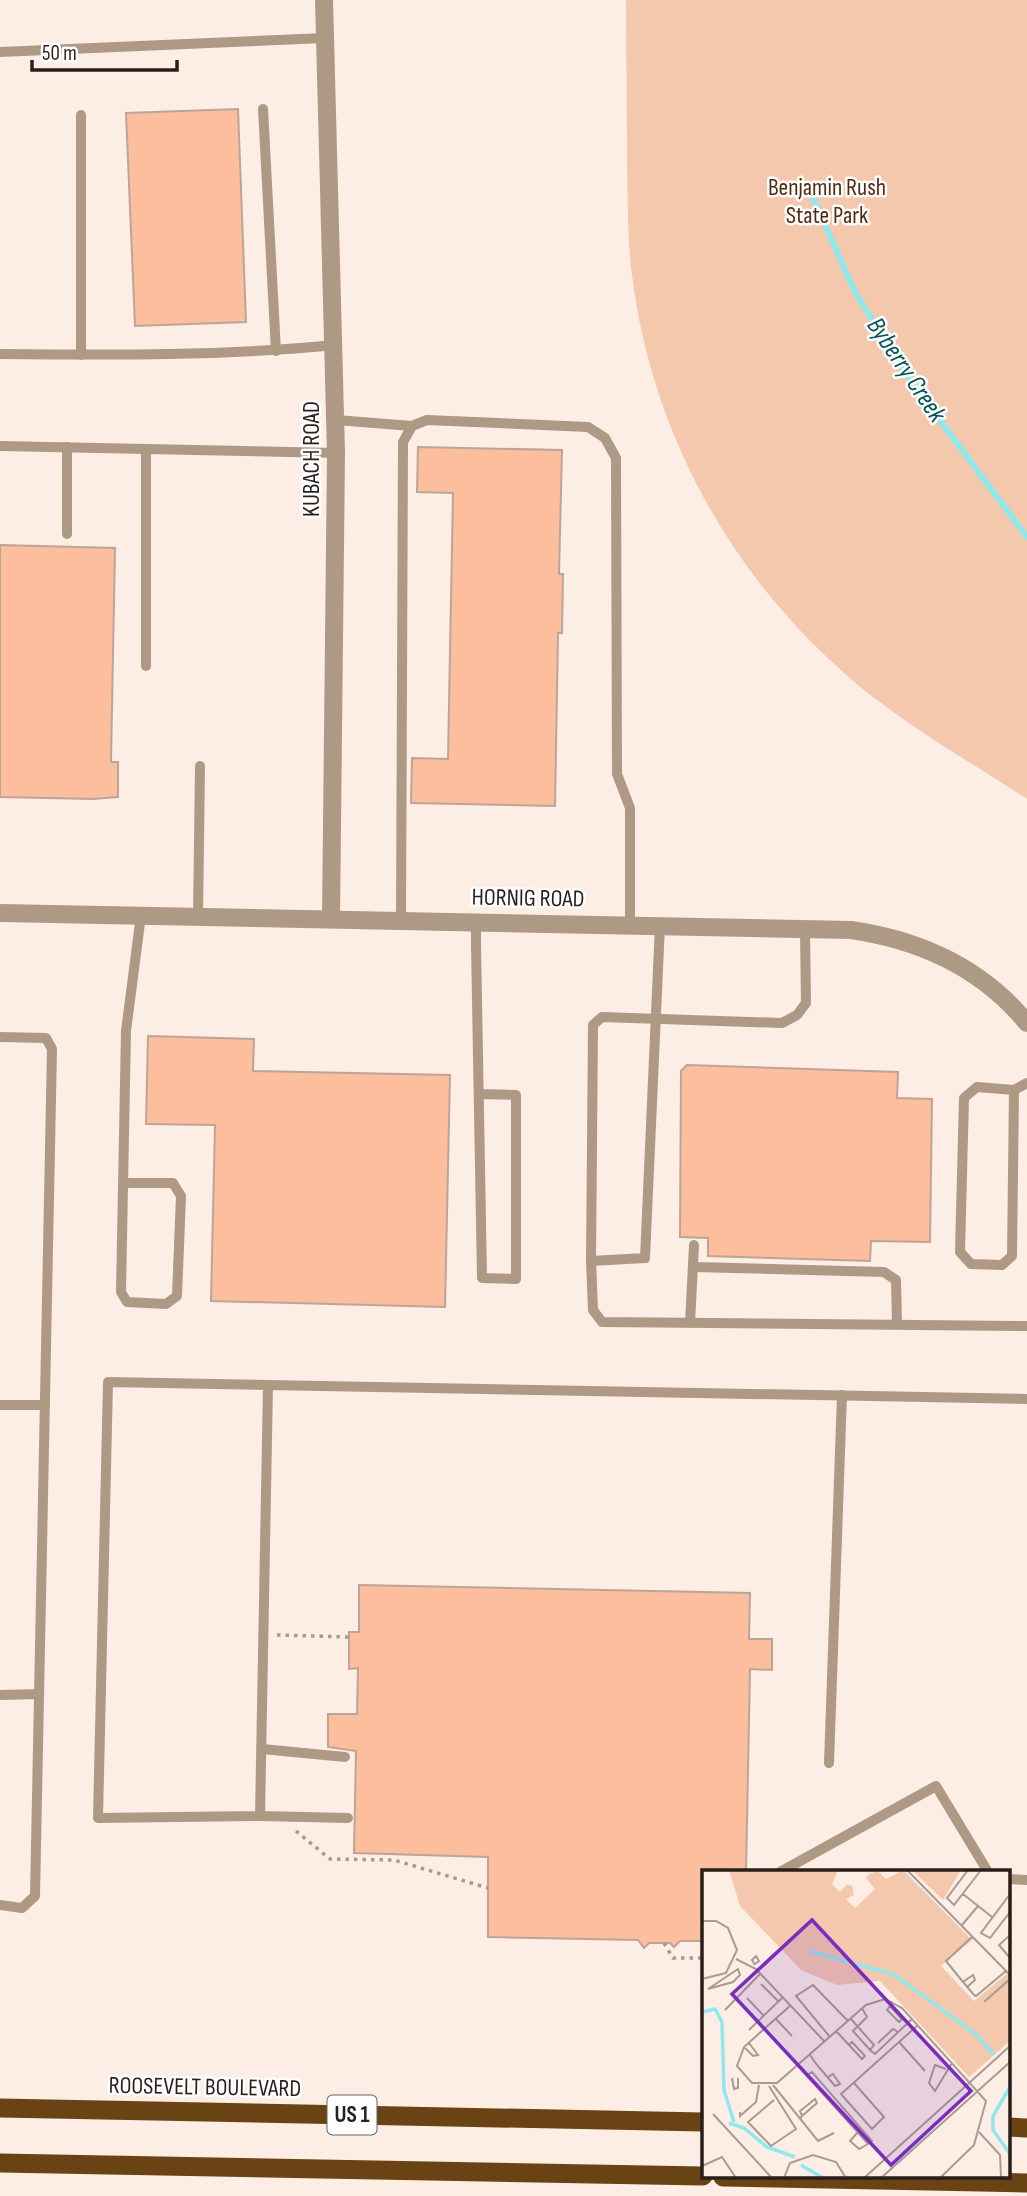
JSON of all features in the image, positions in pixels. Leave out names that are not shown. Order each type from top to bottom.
[{"type":"highway","name":"ROOSEVELT BOULEVARD","points":[[0,2108],[702,2122]]},
{"type":"highway","name":"US 1","points":[[0,2163],[702,2176]]},
{"type":"highway","points":[[774,2178],[1027,2183]]},
{"type":"street","name":"KUBACH ROAD","points":[[324,0],[336,420],[331,919]]},
{"type":"street","name":"HORNIG ROAD","points":[[0,913],[851,930],[880,934],[931,950],[956,962],[999,993],[1027,1023]]},
{"type":"lane","points":[[0,52],[325,37]]},
{"type":"lane","points":[[262,109],[276,351]]},
{"type":"lane","points":[[80,355],[81,115]]},
{"type":"lane","points":[[0,354],[276,351],[335,345]]},
{"type":"lane","points":[[336,420],[412,426],[427,420],[588,427],[606,438],[616,458],[617,774],[630,808],[630,925]]},
{"type":"lane","points":[[401,920],[402,442],[412,426]]},
{"type":"lane","points":[[0,446],[336,453]]},
{"type":"lane","points":[[67,447],[67,534]]},
{"type":"lane","points":[[146,449],[146,666]]},
{"type":"lane","points":[[198,916],[200,766]]},
{"type":"lane","points":[[123,1183],[173,1183],[181,1196],[177,1296],[166,1304],[127,1302],[121,1292],[123,1183],[126,1031],[141,915]]},
{"type":"lane","points":[[476,922],[482,1279],[516,1279],[516,1095],[479,1094]]},
{"type":"lane","points":[[591,1261],[645,1258],[660,925]]},
{"type":"lane","points":[[805,928],[806,1003],[797,1015],[782,1023],[601,1017],[593,1025],[593,1310],[602,1322],[1027,1326]]},
{"type":"lane","points":[[0,1037],[46,1038],[52,1049],[35,1896],[22,1908],[0,1905]]},
{"type":"lane","points":[[1014,1090],[1012,1256],[1002,1265],[971,1264],[960,1252],[964,1098],[977,1087],[1014,1090],[1027,1083]]},
{"type":"lane","points":[[690,1323],[694,1245]]},
{"type":"lane","points":[[693,1266],[884,1272],[896,1280],[897,1324]]},
{"type":"lane","points":[[348,1818],[260,1815],[98,1818],[108,1382],[1027,1399]]},
{"type":"lane","points":[[260,1815],[268,1385]]},
{"type":"lane","points":[[829,1763],[842,1395]]},
{"type":"lane","points":[[0,1405],[45,1405]]},
{"type":"lane","points":[[0,1695],[39,1694]]},
{"type":"lane","points":[[262,1749],[345,1756]]},
{"type":"lane","points":[[783,1870],[936,1786],[987,1870]]},
{"type":"path","points":[[263,1635],[349,1637]]},
{"type":"path","points":[[278,1816],[330,1859],[394,1860],[488,1888]]},
{"type":"path","points":[[664,1943],[673,1958],[702,1958]]},
{"type":"green space","name":"Benjamin Rush State Park","points":[[626,0],[1027,0],[1027,799],[910,724],[844,673],[802,633],[765,589],[731,543],[702,494],[677,442],[657,388],[642,332],[632,275],[628,217]]},
{"type":"building","points":[[238,109],[246,322],[135,326],[126,113]]},
{"type":"building","points":[[418,447],[562,450],[559,574],[563,574],[562,633],[558,633],[555,806],[411,803],[412,758],[448,759],[453,493],[417,492]]},
{"type":"building","points":[[0,545],[115,548],[111,762],[118,762],[118,797],[0,797]]},
{"type":"building","points":[[148,1036],[254,1039],[253,1071],[450,1075],[445,1307],[211,1301],[215,1125],[146,1124]]},
{"type":"building","points":[[687,1065],[898,1072],[897,1098],[932,1099],[930,1242],[871,1241],[870,1261],[708,1256],[708,1238],[680,1237],[681,1071]]},
{"type":"building","points":[[359,1585],[750,1593],[749,1639],[772,1639],[772,1670],[750,1669],[746,1870],[702,1870],[702,1941],[680,1941],[674,1947],[670,1943],[649,1943],[644,1948],[638,1940],[488,1937],[488,1857],[354,1853],[356,1751],[328,1747],[328,1714],[357,1714],[358,1668],[349,1669],[349,1632],[359,1632]]},
{"type":"waterway","name":"Byberry Creek","points":[[809,189],[855,292],[909,379],[1027,537]]}]
